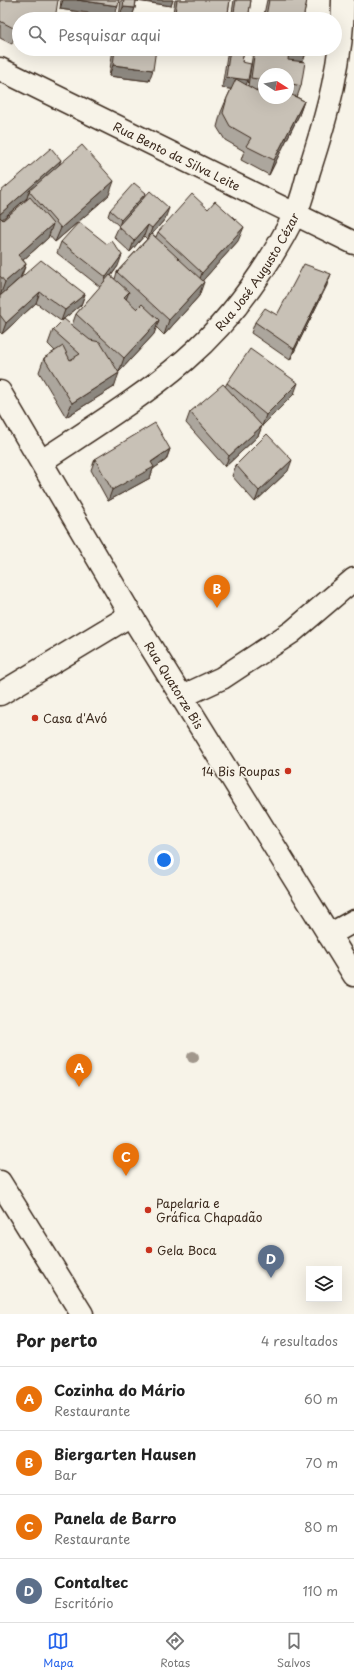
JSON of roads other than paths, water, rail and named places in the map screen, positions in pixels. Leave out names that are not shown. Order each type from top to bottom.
[{"type":"street","name":"Rua José Augusto Cézar","points":[[342,27],[344,0]]},
{"type":"street","name":"Rua José Augusto Cézar","points":[[42,461],[122,408],[185,360],[223,322],[256,281],[296,213],[324,122],[340,56]]},
{"type":"street","name":"Rua Bento da Silva Leite","points":[[0,69],[296,213],[354,243]]},
{"type":"street","name":"Rua Quatorze Bis","points":[[0,392],[42,461],[131,615],[354,976]]},
{"type":"street","points":[[182,696],[222,678],[292,632],[354,579]]},
{"type":"street","points":[[0,694],[131,615]]},
{"type":"street","points":[[329,935],[354,921]]},
{"type":"street","points":[[0,1182],[82,1314]]},
{"type":"place","name":"Biergarten Hausen","points":[[217,608]]},
{"type":"place","name":"Casa d'Avó","points":[[35,718]]},
{"type":"place","name":"14 Bis Roupas","points":[[288,771]]},
{"type":"place","name":"Cozinha do Mário","points":[[79,1087]]},
{"type":"place","name":"Panela de Barro","points":[[126,1176]]},
{"type":"place","name":"Papelaria e Gráfica Chapadão","points":[[148,1210]]},
{"type":"place","name":"Gela Boca","points":[[149,1250]]},
{"type":"place","name":"Contaltec","points":[[271,1278]]}]
